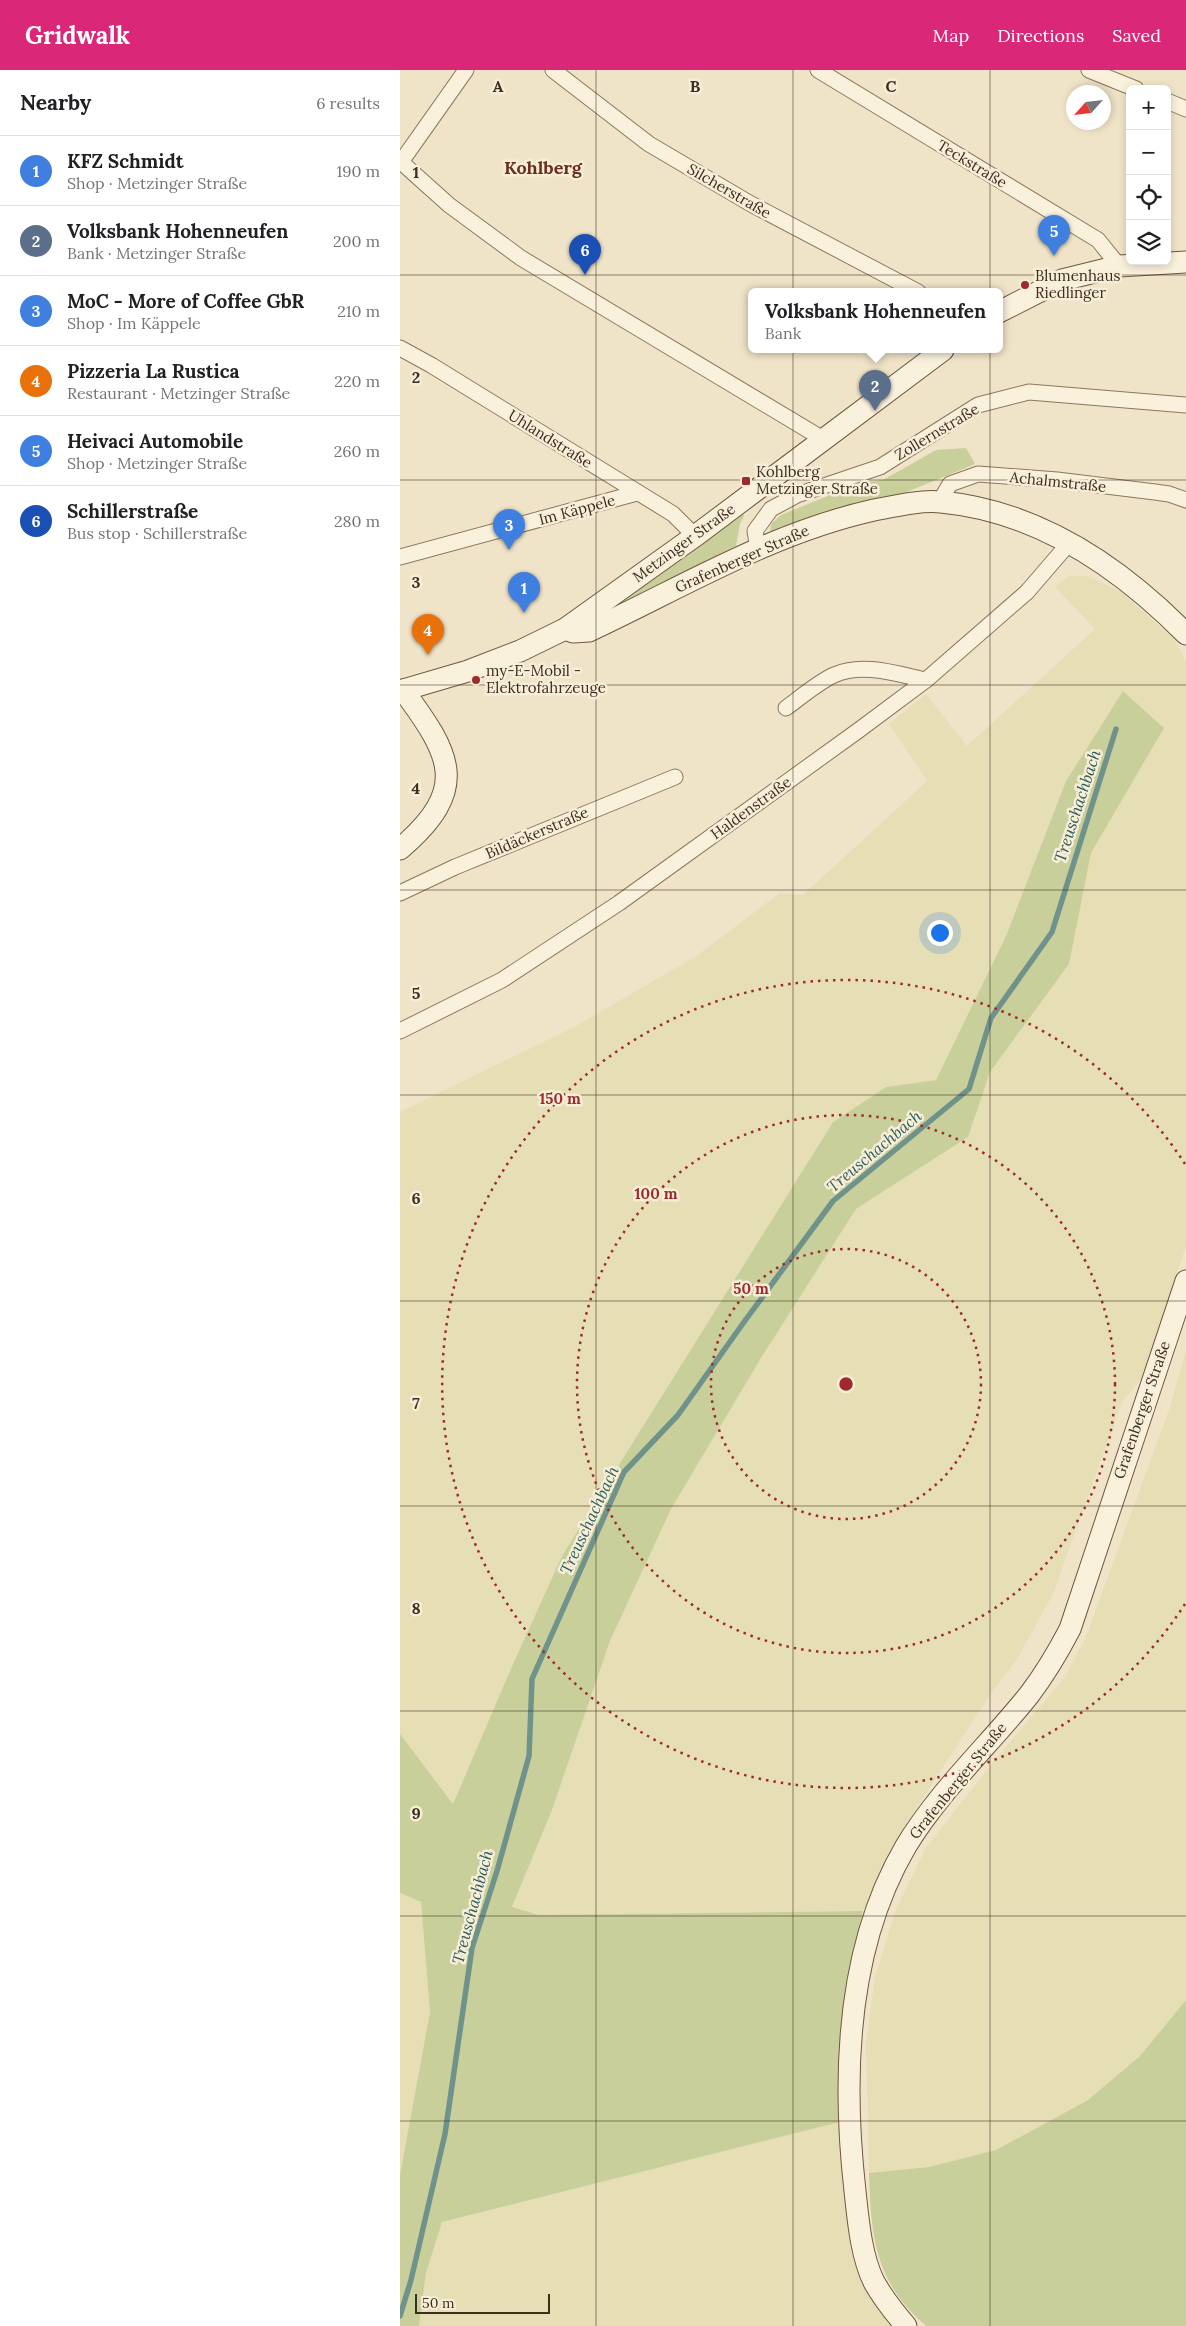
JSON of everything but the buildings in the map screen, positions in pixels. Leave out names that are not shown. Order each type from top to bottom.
[{"type":"street","points":[[466,70],[400,161],[449,205],[521,258],[823,439]]},
{"type":"street","name":"Silcherstraße","points":[[553,70],[649,144],[751,204],[910,288]]},
{"type":"street","name":"Teckstraße","points":[[818,70],[1098,240],[1120,266]]},
{"type":"street","points":[[1090,70],[1126,85]]},
{"type":"street","points":[[1171,103],[1186,109]]},
{"type":"street","points":[[1003,310],[1062,280],[1120,266],[1186,262]]},
{"type":"street","name":"Uhlandstraße","points":[[400,348],[431,365],[637,494],[673,514],[695,536]]},
{"type":"street","name":"Metzinger Straße","points":[[401,688],[468,671],[520,651],[565,629],[695,536],[939,353]]},
{"type":"street","name":"Zollernstraße","points":[[758,549],[755,530],[772,509],[797,496],[880,467],[978,405],[1030,392],[1186,405]]},
{"type":"street","name":"Achalmstraße","points":[[940,501],[950,484],[978,474],[1057,480],[1155,492],[1169,494],[1186,500]]},
{"type":"street","name":"Im Käppele","points":[[400,557],[637,494]]},
{"type":"street","name":"Grafenberger Straße","points":[[565,629],[573,632],[589,631],[788,535],[846,516],[896,506],[940,501],[1032,523],[1070,542],[1154,602],[1186,634]]},
{"type":"street","name":"Haldenstraße","points":[[400,1031],[502,980],[619,903],[926,680],[1027,592],[1070,542]]},
{"type":"street","points":[[786,708],[834,674],[854,670],[884,670],[926,680]]},
{"type":"street","points":[[400,849],[420,831],[436,812],[443,796],[446,774],[441,749],[432,730],[401,688]]},
{"type":"street","name":"Bildäckerstraße","points":[[400,893],[455,867],[675,777]]},
{"type":"street","name":"Grafenberger Straße","points":[[906,2326],[892,2311],[873,2280],[859,2232],[851,2156],[848,2082],[852,2028],[860,1974],[871,1927],[885,1889],[906,1846],[937,1803],[1030,1694],[1055,1658],[1070,1629],[1186,1281]]},
{"type":"shaded area","points":[[1069,576],[1088,576],[1121,592],[1174,639],[1186,661],[1186,1246],[1142,1378],[1122,1402],[1053,1594],[1017,1659],[988,1698],[906,1824],[863,1911],[539,1915],[512,1907],[552,1810],[610,1641],[671,1509],[761,1358],[856,1209],[968,1137],[990,1072],[1069,964],[1091,853],[1164,728],[1123,691],[1066,781],[1006,936],[936,1080],[886,1087],[833,1122],[562,1556],[453,1804],[400,1734],[400,1112],[574,1027],[695,957],[780,893],[803,895],[927,781],[889,724],[926,694],[967,746],[1095,629],[1055,587]]},
{"type":"shaded area","points":[[1186,1350],[1186,2000],[1140,2056],[1088,2100],[996,2150],[929,2167],[869,2173],[866,2043],[875,1977],[895,1912],[925,1849],[994,1761],[1065,1677],[1086,1637],[1170,1407]]},
{"type":"shaded area","points":[[400,1893],[421,1902],[430,2012],[400,2175]]},
{"type":"shaded area","points":[[840,2122],[848,2236],[865,2287],[890,2326],[419,2326],[426,2273],[442,2222]]},
{"type":"green space","points":[[966,448],[975,464],[902,494],[818,515],[770,532],[771,524],[781,515],[862,482],[883,480],[936,450]]},
{"type":"green space","points":[[742,511],[744,516],[740,524],[736,546],[605,612]]},
{"type":"green space","points":[[1123,691],[1164,728],[1091,853],[1069,964],[990,1072],[968,1137],[856,1209],[761,1358],[671,1509],[610,1641],[552,1810],[512,1907],[539,1915],[863,1911],[841,2026],[840,2122],[442,2222],[426,2273],[419,2326],[400,2326],[400,2175],[430,2012],[421,1902],[400,1893],[400,1734],[453,1804],[562,1556],[833,1122],[886,1087],[936,1080],[1006,936],[1066,781]]},
{"type":"green space","points":[[1186,2000],[1186,2326],[926,2326],[896,2293],[879,2257],[874,2238],[869,2173],[929,2167],[996,2150],[1088,2100],[1140,2056]]},
{"type":"waterway","name":"Treuschachbach","points":[[400,2316],[411,2280],[445,2134],[472,1948],[497,1871],[529,1756],[532,1679],[624,1472],[678,1415],[833,1201],[969,1089],[991,1018],[1052,932],[1116,729]]},
{"type":"place","name":"Heivaci Automobile","points":[[1054,256]]},
{"type":"place","name":"Schillerstraße","points":[[585,275]]},
{"type":"place","name":"Blumenhaus Riedlinger","points":[[1025,285]]},
{"type":"place","name":"Volksbank Hohenneufen","points":[[875,411]]},
{"type":"place","name":"Kohlberg Metzinger Straße","points":[[746,481]]},
{"type":"place","name":"MoC - More of Coffee GbR","points":[[509,550]]},
{"type":"place","name":"KFZ Schmidt","points":[[524,613]]},
{"type":"place","name":"Pizzeria La Rustica","points":[[428,655]]},
{"type":"place","name":"my-E-Mobil - Elektrofahrzeuge","points":[[476,680]]},
{"type":"district","name":"Kohlberg","points":[[543,168]]}]
